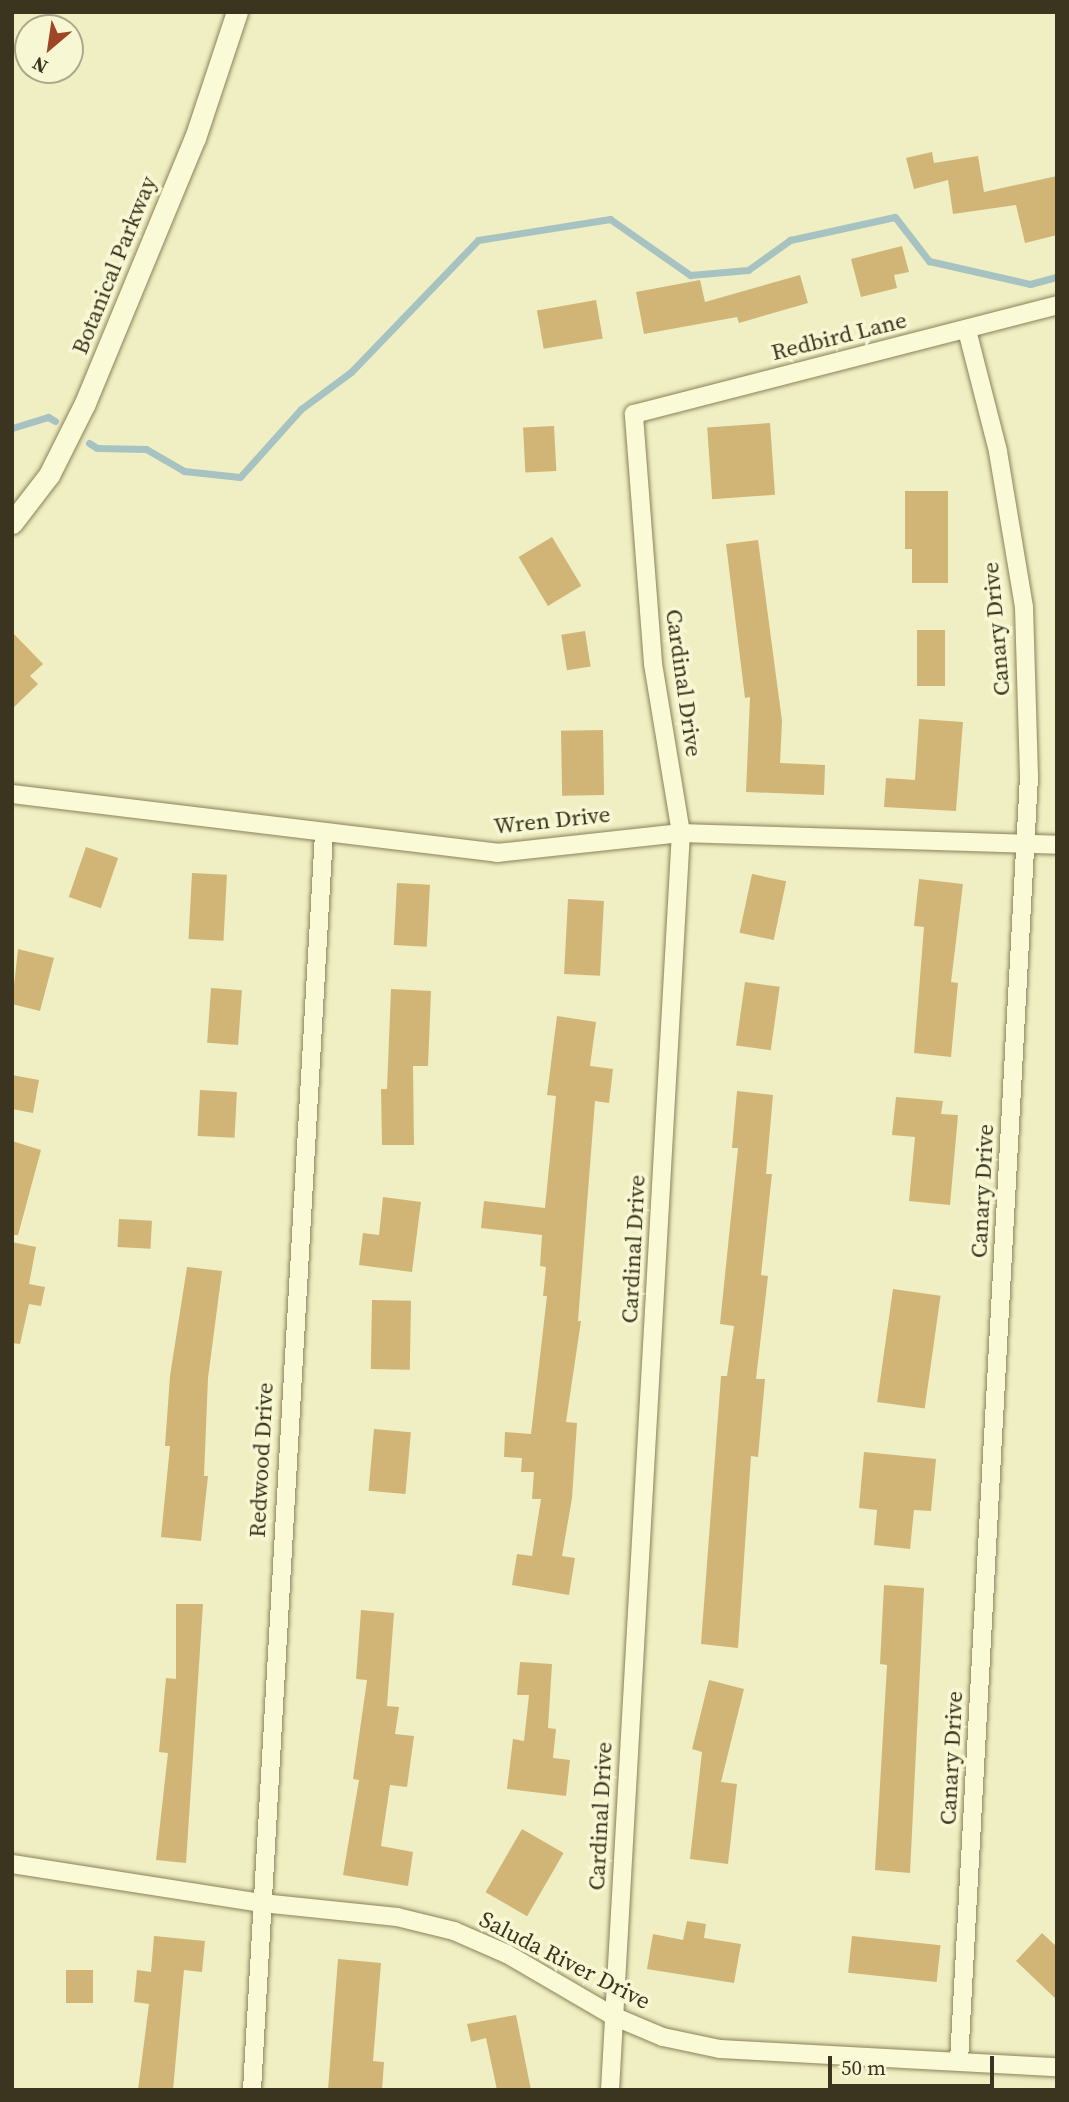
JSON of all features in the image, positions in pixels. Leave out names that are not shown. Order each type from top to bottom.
[{"type":"street","name":"Botanical Parkway","points":[[12,523],[49,475],[85,403],[195,138],[237,12]]},
{"type":"street","name":"Redbird Lane","points":[[634,414],[1057,305]]},
{"type":"street","name":"Canary Drive","points":[[959,2061],[1029,776],[1024,607],[998,451],[967,330]]},
{"type":"street","name":"Cardinal Drive","points":[[610,2090],[681,834],[653,663],[634,414]]},
{"type":"street","name":"Wren Drive","points":[[12,794],[497,853],[681,834],[1057,845]]},
{"type":"street","name":"Redwood Drive","points":[[252,2090],[324,834]]},
{"type":"street","name":"Saluda River Drive","points":[[12,1864],[262,1903],[397,1917],[454,1931],[507,1954],[613,2016],[663,2037],[720,2049],[1057,2067]]},
{"type":"building","points":[[932,152],[934,163],[978,156],[984,192],[1057,176],[1057,235],[1025,243],[1016,205],[953,214],[948,180],[914,189],[906,158]]},
{"type":"building","points":[[902,246],[909,272],[894,275],[897,288],[861,297],[851,259]]},
{"type":"building","points":[[800,275],[808,303],[739,323],[737,317],[644,334],[636,292],[700,280],[705,302]]},
{"type":"building","points":[[596,300],[603,338],[544,349],[537,310]]},
{"type":"building","points":[[770,423],[775,495],[712,499],[707,427]]},
{"type":"building","points":[[554,426],[556,471],[525,473],[523,428]]},
{"type":"building","points":[[905,491],[948,491],[948,583],[912,583],[912,549],[905,549]]},
{"type":"building","points":[[552,537],[581,586],[548,606],[519,557]]},
{"type":"building","points":[[758,540],[782,721],[780,763],[825,765],[824,795],[746,792],[750,697],[745,698],[726,544]]},
{"type":"building","points":[[917,630],[945,630],[945,686],[917,686]]},
{"type":"building","points":[[585,631],[591,667],[567,670],[561,635]]},
{"type":"building","points":[[12,632],[43,664],[30,676],[38,684],[12,709]]},
{"type":"building","points":[[919,719],[963,722],[956,811],[884,807],[886,778],[915,780]]},
{"type":"building","points":[[603,730],[604,795],[562,796],[561,731]]},
{"type":"building","points":[[86,847],[118,858],[101,908],[69,897]]},
{"type":"building","points":[[192,873],[227,875],[223,941],[189,939]]},
{"type":"building","points":[[752,874],[786,881],[774,940],[740,933]]},
{"type":"building","points":[[919,879],[963,884],[951,982],[958,983],[951,1057],[914,1053],[924,927],[914,926]]},
{"type":"building","points":[[397,883],[430,885],[427,947],[394,945]]},
{"type":"building","points":[[568,899],[604,901],[600,976],[564,974]]},
{"type":"building","points":[[18,949],[54,958],[40,1011],[12,1004]]},
{"type":"building","points":[[745,982],[780,987],[771,1050],[736,1045]]},
{"type":"building","points":[[211,988],[242,990],[238,1045],[207,1043]]},
{"type":"building","points":[[391,989],[431,991],[428,1066],[413,1066],[414,1145],[382,1145],[381,1089],[387,1089]]},
{"type":"building","points":[[557,1016],[596,1022],[590,1066],[613,1069],[609,1103],[595,1101],[578,1321],[581,1321],[566,1422],[577,1423],[572,1498],[562,1556],[575,1558],[569,1595],[512,1585],[517,1554],[532,1556],[541,1499],[532,1499],[534,1472],[521,1472],[522,1458],[504,1457],[505,1432],[531,1434],[547,1296],[543,1296],[546,1267],[540,1266],[542,1235],[481,1228],[484,1201],[545,1208],[556,1096],[547,1095]]},
{"type":"building","points":[[12,1075],[39,1080],[33,1113],[12,1109]]},
{"type":"building","points":[[200,1090],[237,1092],[235,1138],[198,1136]]},
{"type":"building","points":[[737,1091],[773,1095],[766,1174],[772,1174],[761,1275],[768,1276],[756,1379],[765,1379],[758,1457],[751,1456],[738,1648],[701,1644],[721,1376],[727,1376],[734,1326],[720,1324],[738,1148],[732,1148]]},
{"type":"building","points":[[896,1097],[943,1101],[941,1114],[958,1115],[950,1205],[909,1201],[915,1137],[892,1135]]},
{"type":"building","points":[[12,1141],[41,1150],[18,1235],[12,1235]]},
{"type":"building","points":[[383,1197],[421,1202],[412,1272],[359,1265],[363,1233],[379,1235]]},
{"type":"building","points":[[119,1219],[152,1221],[150,1249],[118,1247]]},
{"type":"building","points":[[12,1242],[36,1247],[29,1284],[45,1287],[41,1306],[29,1304],[20,1344],[12,1343]]},
{"type":"building","points":[[187,1267],[222,1271],[208,1378],[204,1476],[208,1476],[201,1541],[161,1537],[170,1446],[165,1446],[170,1376]]},
{"type":"building","points":[[893,1289],[941,1296],[925,1409],[877,1402]]},
{"type":"building","points":[[372,1300],[411,1301],[410,1370],[371,1369]]},
{"type":"building","points":[[374,1429],[411,1432],[405,1494],[369,1491]]},
{"type":"building","points":[[864,1452],[936,1459],[931,1511],[914,1510],[910,1549],[874,1545],[877,1510],[859,1508]]},
{"type":"building","points":[[884,1585],[924,1588],[910,1873],[875,1870],[887,1665],[880,1664]]},
{"type":"building","points":[[176,1604],[203,1604],[186,1863],[156,1860],[168,1753],[159,1752],[166,1678],[176,1679]]},
{"type":"building","points":[[361,1610],[394,1613],[387,1706],[399,1707],[395,1734],[414,1736],[407,1787],[390,1785],[381,1846],[413,1852],[408,1886],[343,1875],[359,1780],[353,1779],[367,1680],[356,1679]]},
{"type":"building","points":[[520,1662],[552,1664],[548,1728],[556,1729],[553,1758],[570,1760],[566,1796],[507,1789],[513,1739],[524,1741],[529,1695],[517,1695]]},
{"type":"building","points":[[709,1680],[744,1689],[721,1782],[737,1784],[728,1864],[690,1859],[702,1752],[692,1749]]},
{"type":"building","points":[[522,1829],[564,1853],[527,1916],[486,1892]]},
{"type":"building","points":[[687,1921],[706,1924],[704,1938],[741,1944],[734,1983],[647,1969],[653,1934],[683,1940]]},
{"type":"building","points":[[1042,1933],[1057,1947],[1057,2000],[1016,1961]]},
{"type":"building","points":[[154,1936],[205,1941],[202,1972],[184,1970],[173,2090],[138,2090],[149,2004],[134,2002],[137,1970],[151,1972]]},
{"type":"building","points":[[852,1936],[941,1945],[937,1982],[848,1973]]},
{"type":"building","points":[[338,1959],[381,1963],[373,2061],[384,2062],[382,2090],[328,2090]]},
{"type":"building","points":[[66,1970],[93,1970],[93,2003],[66,2003]]},
{"type":"building","points":[[516,2015],[531,2090],[497,2090],[486,2038],[471,2042],[467,2024]]},
{"type":"waterway","points":[[89,443],[97,448],[146,449],[184,471],[240,477],[301,409],[351,372],[478,240],[610,219],[690,275],[748,270],[790,240],[895,217],[929,261],[1030,284],[1057,277]]},
{"type":"waterway","points":[[12,428],[48,417],[55,421]]}]
